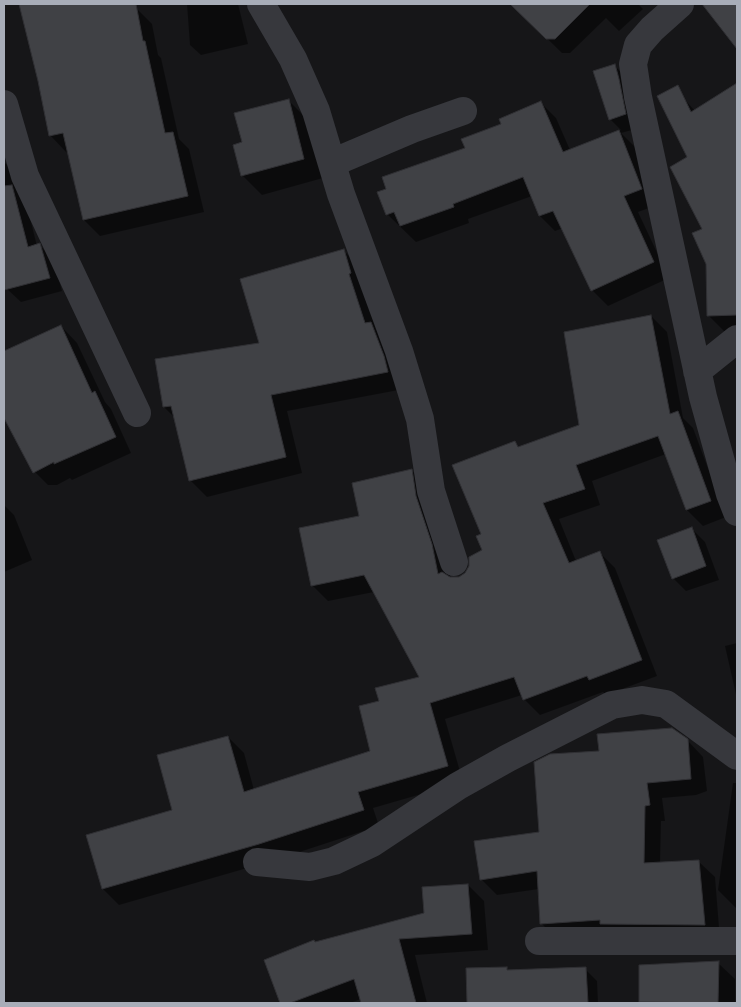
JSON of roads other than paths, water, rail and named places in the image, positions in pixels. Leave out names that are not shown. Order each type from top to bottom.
[{"type":"street","points":[[261,4],[293,59],[316,111],[341,194],[399,351],[420,419],[431,491],[454,562]]},
{"type":"street","points":[[680,4],[652,29],[638,45],[633,64],[638,97],[697,372],[730,494],[737,512]]},
{"type":"street","points":[[4,104],[25,176],[137,413]]},
{"type":"street","points":[[332,163],[412,129],[463,111]]},
{"type":"street","points":[[697,372],[737,339]]},
{"type":"street","points":[[257,862],[310,867],[334,861],[372,843],[458,786],[508,758],[612,705],[642,700],[666,704],[737,756]]},
{"type":"street","points":[[538,941],[737,941]]}]
